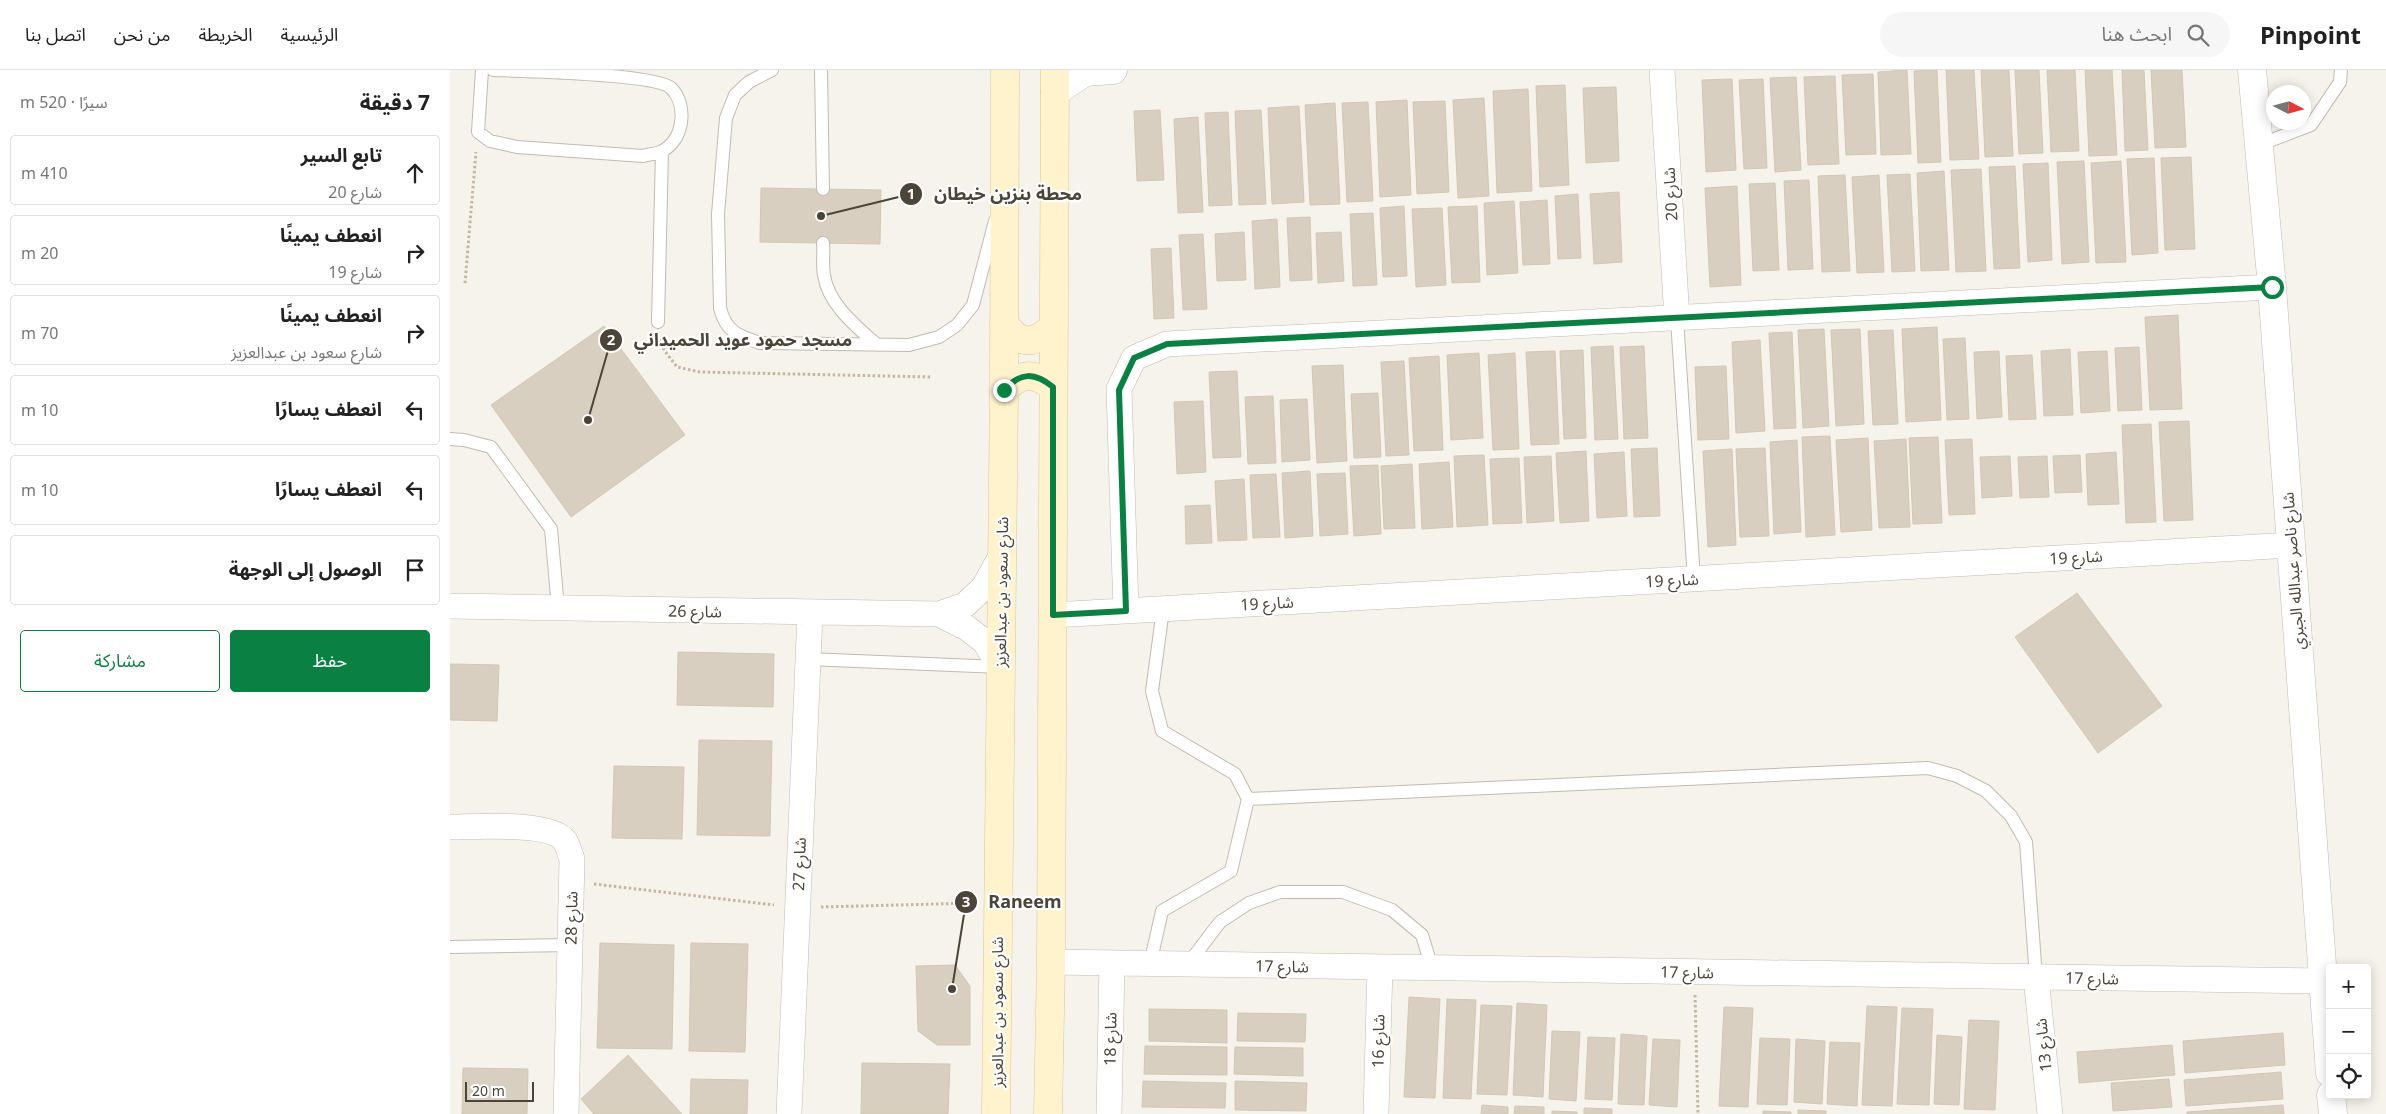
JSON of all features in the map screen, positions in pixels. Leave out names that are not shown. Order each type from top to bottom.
[{"type":"main road","name":"شارع سعود بن عبدالعزيز","points":[[996,1114],[1004,390],[1005,70]]},
{"type":"main road","points":[[1048,1114],[1051,962],[1055,81]]},
{"type":"main road","points":[[1004,323],[1012,335],[1026,341],[1041,338],[1053,327]]},
{"type":"main road","points":[[1004,390],[1014,380],[1028,376],[1042,378],[1053,387]]},
{"type":"street","points":[[1055,81],[1084,71],[1113,70]]},
{"type":"street","name":"شارع 20","points":[[1662,70],[1677,319]]},
{"type":"street","name":"شارع ناصر عبدالله الجبري","points":[[2252,70],[2272,287],[2329,1054]]},
{"type":"street","points":[[1126,611],[1119,390],[1134,358],[1167,344],[2272,287]]},
{"type":"street","name":"شارع 19","points":[[1053,615],[2291,545]]},
{"type":"street","name":"شارع 26","points":[[450,606],[939,614],[965,605],[984,587],[1002,556]]},
{"type":"street","name":"شارع 27","points":[[789,1114],[810,613]]},
{"type":"street","name":"شارع 26","points":[[939,614],[967,628],[986,642],[1000,668]]},
{"type":"street","name":"شارع 28","points":[[450,827],[524,827],[550,832],[564,840],[572,859],[566,1114]]},
{"type":"street","name":"شارع 17","points":[[1051,962],[2323,981]]},
{"type":"street","name":"شارع 18","points":[[1109,1114],[1112,963]]},
{"type":"street","name":"شارع 16","points":[[1376,1114],[1380,967]]},
{"type":"street","name":"شارع 13","points":[[2036,977],[2050,1114]]},
{"type":"street","points":[[2331,1099],[2333,1114]]},
{"type":"lane","points":[[482,70],[478,132],[490,141],[517,147],[643,156],[662,151],[672,142],[681,126],[681,103],[670,86],[646,78],[493,70]]},
{"type":"lane","points":[[772,70],[749,82],[735,95],[726,118],[718,214],[720,308],[723,320],[738,336],[760,343],[877,345],[908,345],[939,337],[957,325],[973,305],[1004,185]]},
{"type":"lane","points":[[821,70],[822,189]]},
{"type":"lane","points":[[2259,144],[2311,125],[2340,82],[2342,70]]},
{"type":"lane","points":[[658,322],[662,151]]},
{"type":"lane","points":[[823,243],[824,275],[830,293],[848,319],[877,345]]},
{"type":"lane","points":[[1677,319],[1694,579]]},
{"type":"lane","points":[[450,440],[464,440],[491,447],[551,529],[558,608]]},
{"type":"lane","points":[[1150,964],[1162,911],[1231,871],[1248,799],[1235,774],[1162,732],[1152,691],[1163,609]]},
{"type":"lane","points":[[808,659],[1000,668]]},
{"type":"lane","points":[[1248,799],[1928,768],[1957,776],[1986,791],[2011,816],[2026,842],[2036,977]]},
{"type":"lane","points":[[1188,964],[1220,922],[1249,903],[1280,892],[1343,892],[1392,910],[1422,935],[1432,968]]},
{"type":"lane","points":[[450,947],[570,945]]},
{"type":"path","points":[[465,283],[478,132]]},
{"type":"path","points":[[658,322],[664,350],[677,367],[700,372],[932,376]]},
{"type":"path","points":[[1694,972],[1698,1114]]},
{"type":"building","points":[[1907,70],[1911,154],[1881,155],[1878,72]]},
{"type":"building","points":[[1937,70],[1941,162],[1918,163],[1914,71]]},
{"type":"building","points":[[1946,70],[1974,70],[1979,159],[1950,160]]},
{"type":"building","points":[[1981,70],[2009,70],[2013,156],[1985,157]]},
{"type":"building","points":[[2015,70],[2039,70],[2043,153],[2019,154]]},
{"type":"building","points":[[2047,70],[2075,70],[2079,151],[2051,152]]},
{"type":"building","points":[[2085,70],[2112,70],[2117,155],[2089,156]]},
{"type":"building","points":[[2122,70],[2144,70],[2148,150],[2125,151]]},
{"type":"building","points":[[2151,70],[2182,70],[2186,147],[2155,148]]},
{"type":"building","points":[[1873,74],[1876,154],[1846,155],[1842,75]]},
{"type":"building","points":[[1835,76],[1839,164],[1808,165],[1804,77]]},
{"type":"building","points":[[1796,77],[1801,170],[1775,172],[1770,78]]},
{"type":"building","points":[[1732,79],[1736,170],[1706,172],[1702,80]]},
{"type":"building","points":[[1763,79],[1767,168],[1744,169],[1739,80]]},
{"type":"building","points":[[1565,85],[1569,185],[1540,187],[1536,86]]},
{"type":"building","points":[[1616,87],[1619,161],[1586,163],[1583,88]]},
{"type":"building","points":[[1528,89],[1532,191],[1497,193],[1493,91]]},
{"type":"building","points":[[1484,98],[1489,196],[1458,198],[1453,100]]},
{"type":"building","points":[[1407,100],[1411,195],[1380,197],[1376,102]]},
{"type":"building","points":[[1445,101],[1449,192],[1417,194],[1413,102]]},
{"type":"building","points":[[1368,102],[1373,201],[1347,202],[1342,103]]},
{"type":"building","points":[[1335,103],[1340,204],[1310,205],[1305,105]]},
{"type":"building","points":[[1299,106],[1304,202],[1272,204],[1268,108]]},
{"type":"building","points":[[1160,110],[1164,180],[1137,181],[1134,111]]},
{"type":"building","points":[[1261,110],[1266,204],[1239,205],[1235,111]]},
{"type":"building","points":[[1228,112],[1232,205],[1209,206],[1205,113]]},
{"type":"building","points":[[1198,117],[1203,212],[1178,213],[1174,119]]},
{"type":"building","points":[[2191,157],[2195,249],[2165,250],[2161,158]]},
{"type":"building","points":[[2154,158],[2158,253],[2132,255],[2127,159]]},
{"type":"building","points":[[2084,161],[2089,262],[2062,264],[2057,162]]},
{"type":"building","points":[[2121,161],[2126,262],[2096,263],[2091,163]]},
{"type":"building","points":[[2048,163],[2052,260],[2028,262],[2023,164]]},
{"type":"building","points":[[2015,166],[2020,268],[1994,269],[1989,167]]},
{"type":"building","points":[[1981,169],[1986,271],[1956,272],[1951,170]]},
{"type":"building","points":[[1944,171],[1949,270],[1921,271],[1917,173]]},
{"type":"building","points":[[1910,174],[1915,271],[1892,272],[1887,175]]},
{"type":"building","points":[[1845,175],[1850,271],[1822,272],[1818,176]]},
{"type":"building","points":[[1879,175],[1884,272],[1857,273],[1852,177]]},
{"type":"building","points":[[1809,180],[1813,269],[1788,270],[1784,181]]},
{"type":"building","points":[[1775,183],[1779,270],[1753,271],[1749,184]]},
{"type":"building","points":[[1737,186],[1741,285],[1710,287],[1705,188]]},
{"type":"building","points":[[761,188],[881,190],[880,244],[760,242]]},
{"type":"building","points":[[1619,192],[1622,262],[1594,264],[1590,194]]},
{"type":"building","points":[[1578,194],[1581,258],[1558,259],[1555,196]]},
{"type":"building","points":[[1547,200],[1550,264],[1523,265],[1520,202]]},
{"type":"building","points":[[1514,201],[1518,273],[1487,275],[1484,203]]},
{"type":"building","points":[[1404,206],[1407,276],[1383,277],[1380,208]]},
{"type":"building","points":[[1477,206],[1480,282],[1452,283],[1448,207]]},
{"type":"building","points":[[1442,208],[1446,285],[1416,287],[1412,209]]},
{"type":"building","points":[[1373,213],[1377,285],[1353,286],[1350,214]]},
{"type":"building","points":[[1310,217],[1312,280],[1290,281],[1287,218]]},
{"type":"building","points":[[1277,219],[1280,287],[1255,289],[1252,221]]},
{"type":"building","points":[[1244,232],[1246,280],[1217,281],[1215,234]]},
{"type":"building","points":[[1341,232],[1344,281],[1318,283],[1316,233]]},
{"type":"building","points":[[1203,234],[1207,309],[1183,310],[1179,235]]},
{"type":"building","points":[[1171,248],[1174,318],[1154,319],[1151,249]]},
{"type":"building","points":[[2178,315],[2182,409],[2150,410],[2145,317]]},
{"type":"building","points":[[604,326],[685,435],[571,517],[491,405]]},
{"type":"building","points":[[1937,327],[1941,420],[1906,422],[1902,329]]},
{"type":"building","points":[[1824,329],[1829,426],[1803,428],[1798,330]]},
{"type":"building","points":[[1860,329],[1864,424],[1836,426],[1831,330]]},
{"type":"building","points":[[1893,330],[1898,424],[1873,425],[1868,331]]},
{"type":"building","points":[[1792,332],[1796,428],[1774,429],[1769,333]]},
{"type":"building","points":[[1965,338],[1969,419],[1947,420],[1943,339]]},
{"type":"building","points":[[1760,340],[1765,431],[1736,433],[1732,342]]},
{"type":"building","points":[[1613,346],[1618,439],[1595,440],[1591,347]]},
{"type":"building","points":[[1644,346],[1648,438],[1624,439],[1620,347]]},
{"type":"building","points":[[2139,347],[2142,410],[2118,411],[2115,348]]},
{"type":"building","points":[[2070,349],[2073,415],[2044,416],[2041,351]]},
{"type":"building","points":[[1583,350],[1586,438],[1564,439],[1560,351]]},
{"type":"building","points":[[1555,351],[1559,444],[1531,445],[1526,352]]},
{"type":"building","points":[[1999,351],[2002,417],[1977,419],[1974,352]]},
{"type":"building","points":[[2107,351],[2110,411],[2081,413],[2078,352]]},
{"type":"building","points":[[1479,353],[1483,438],[1451,440],[1447,355]]},
{"type":"building","points":[[1515,353],[1519,449],[1493,450],[1488,355]]},
{"type":"building","points":[[2032,355],[2036,419],[2009,420],[2006,356]]},
{"type":"building","points":[[1439,356],[1443,450],[1414,451],[1409,358]]},
{"type":"building","points":[[1404,361],[1409,455],[1386,456],[1381,362]]},
{"type":"building","points":[[1343,365],[1347,461],[1317,463],[1312,366]]},
{"type":"building","points":[[1726,366],[1729,439],[1698,440],[1695,367]]},
{"type":"building","points":[[1237,371],[1241,457],[1213,458],[1209,372]]},
{"type":"building","points":[[1378,393],[1381,457],[1354,458],[1351,394]]},
{"type":"building","points":[[1273,396],[1276,463],[1248,464],[1245,397]]},
{"type":"building","points":[[1307,399],[1310,460],[1282,462],[1280,400]]},
{"type":"building","points":[[1203,401],[1206,472],[1177,474],[1174,402]]},
{"type":"building","points":[[2189,421],[2193,520],[2164,521],[2159,422]]},
{"type":"building","points":[[2151,424],[2156,522],[2126,523],[2122,425]]},
{"type":"building","points":[[1830,436],[1835,535],[1806,537],[1802,437]]},
{"type":"building","points":[[1938,437],[1942,523],[1913,524],[1909,438]]},
{"type":"building","points":[[1868,438],[1872,530],[1841,532],[1836,440]]},
{"type":"building","points":[[1906,439],[1910,527],[1879,528],[1874,441]]},
{"type":"building","points":[[1972,439],[1975,514],[1949,515],[1945,440]]},
{"type":"building","points":[[1797,440],[1801,532],[1774,534],[1770,442]]},
{"type":"building","points":[[1657,448],[1660,516],[1634,517],[1631,449]]},
{"type":"building","points":[[1765,448],[1769,536],[1740,537],[1736,449]]},
{"type":"building","points":[[1732,449],[1736,545],[1708,547],[1703,451]]},
{"type":"building","points":[[1586,451],[1589,521],[1560,523],[1556,453]]},
{"type":"building","points":[[1624,452],[1627,516],[1597,518],[1594,454]]},
{"type":"building","points":[[2116,452],[2119,504],[2088,505],[2086,454]]},
{"type":"building","points":[[1484,455],[1488,525],[1457,527],[1454,456]]},
{"type":"building","points":[[2080,455],[2082,492],[2055,493],[2053,456]]},
{"type":"building","points":[[1551,456],[1554,521],[1527,523],[1524,457]]},
{"type":"building","points":[[2010,456],[2012,496],[1982,498],[1980,457]]},
{"type":"building","points":[[2047,456],[2049,497],[2020,498],[2018,457]]},
{"type":"building","points":[[1519,458],[1522,523],[1493,524],[1490,459]]},
{"type":"building","points":[[1449,462],[1453,527],[1422,529],[1419,464]]},
{"type":"building","points":[[1412,464],[1415,528],[1384,529],[1381,466]]},
{"type":"building","points":[[1378,465],[1381,534],[1354,536],[1350,466]]},
{"type":"building","points":[[1310,471],[1313,536],[1285,538],[1282,473]]},
{"type":"building","points":[[1345,473],[1348,534],[1320,536],[1317,474]]},
{"type":"building","points":[[1276,474],[1280,537],[1253,538],[1250,475]]},
{"type":"building","points":[[1244,479],[1247,540],[1218,541],[1215,481]]},
{"type":"building","points":[[1210,505],[1212,543],[1186,544],[1185,506]]},
{"type":"building","points":[[2077,593],[2162,706],[2098,753],[2015,637]]},
{"type":"building","points":[[678,652],[774,654],[773,707],[677,705]]},
{"type":"building","points":[[450,664],[499,665],[497,721],[450,720]]},
{"type":"building","points":[[699,740],[772,741],[770,836],[697,835]]},
{"type":"building","points":[[614,766],[684,767],[682,839],[612,838]]},
{"type":"building","points":[[600,943],[674,945],[672,1049],[597,1048]]},
{"type":"building","points":[[691,943],[748,944],[745,1052],[689,1051]]},
{"type":"building","points":[[955,965],[970,986],[970,1045],[937,1045],[918,1031],[916,966]]},
{"type":"building","points":[[1409,997],[1440,999],[1435,1098],[1404,1097]]},
{"type":"building","points":[[1447,999],[1476,1000],[1471,1099],[1443,1098]]},
{"type":"building","points":[[1517,1003],[1547,1005],[1543,1097],[1513,1095]]},
{"type":"building","points":[[1481,1005],[1512,1006],[1507,1095],[1477,1094]]},
{"type":"building","points":[[1867,1006],[1897,1007],[1892,1106],[1862,1105]]},
{"type":"building","points":[[1724,1007],[1753,1008],[1748,1107],[1719,1106]]},
{"type":"building","points":[[1902,1008],[1933,1009],[1929,1105],[1897,1104]]},
{"type":"building","points":[[1149,1009],[1227,1010],[1227,1043],[1149,1041]]},
{"type":"building","points":[[1238,1013],[1306,1014],[1305,1042],[1237,1041]]},
{"type":"building","points":[[1969,1020],[1999,1021],[1995,1110],[1964,1109]]},
{"type":"building","points":[[1552,1031],[1580,1032],[1576,1101],[1549,1099]]},
{"type":"building","points":[[2283,1033],[2285,1065],[2185,1073],[2183,1041]]},
{"type":"building","points":[[1621,1034],[1647,1036],[1644,1105],[1618,1104]]},
{"type":"building","points":[[1937,1035],[1962,1037],[1959,1105],[1934,1104]]},
{"type":"building","points":[[1588,1037],[1615,1038],[1612,1100],[1585,1099]]},
{"type":"building","points":[[1760,1038],[1790,1039],[1787,1105],[1757,1104]]},
{"type":"building","points":[[1653,1039],[1680,1040],[1677,1107],[1649,1105]]},
{"type":"building","points":[[1796,1039],[1825,1041],[1822,1104],[1794,1102]]},
{"type":"building","points":[[1830,1042],[1860,1043],[1857,1106],[1827,1104]]},
{"type":"building","points":[[2172,1045],[2175,1075],[2079,1083],[2077,1052]]},
{"type":"building","points":[[1145,1046],[1227,1047],[1227,1075],[1144,1074]]},
{"type":"building","points":[[1235,1047],[1303,1048],[1303,1076],[1234,1074]]},
{"type":"building","points":[[628,1055],[682,1114],[594,1114],[581,1099]]},
{"type":"building","points":[[862,1063],[950,1064],[948,1114],[861,1114]]},
{"type":"building","points":[[463,1068],[528,1069],[527,1114],[462,1114]]},
{"type":"building","points":[[2281,1072],[2283,1099],[2186,1106],[2184,1080]]},
{"type":"building","points":[[691,1079],[748,1080],[747,1114],[690,1114]]},
{"type":"building","points":[[2169,1079],[2172,1107],[2113,1111],[2111,1083]]},
{"type":"building","points":[[1143,1081],[1226,1083],[1225,1108],[1142,1107]]},
{"type":"building","points":[[1235,1081],[1307,1083],[1306,1111],[1235,1110]]},
{"type":"building","points":[[1482,1105],[1508,1107],[1508,1114],[1481,1114]]},
{"type":"building","points":[[2283,1105],[2284,1114],[2187,1114],[2187,1112]]},
{"type":"building","points":[[1515,1106],[1544,1107],[1544,1114],[1514,1114]]},
{"type":"building","points":[[1584,1108],[1612,1109],[1612,1114],[1584,1114]]},
{"type":"building","points":[[1798,1110],[1826,1111],[1826,1114],[1798,1114]]},
{"type":"building","points":[[1552,1111],[1577,1112],[1577,1114],[1552,1114]]},
{"type":"building","points":[[1763,1111],[1791,1112],[1791,1114],[1763,1114]]},
{"type":"place","name":"محطة بنزين خيطان","points":[[821,216]]},
{"type":"place","name":"مسجد حمود عويد الحميداني","points":[[588,420]]},
{"type":"place","name":"Raneem","points":[[952,989]]},
{"type":"route","points":[[1004,390],[1014,380],[1028,376],[1042,378],[1053,387],[1053,615],[1126,611],[1119,390],[1134,358],[1167,344],[2272,287]]}]
